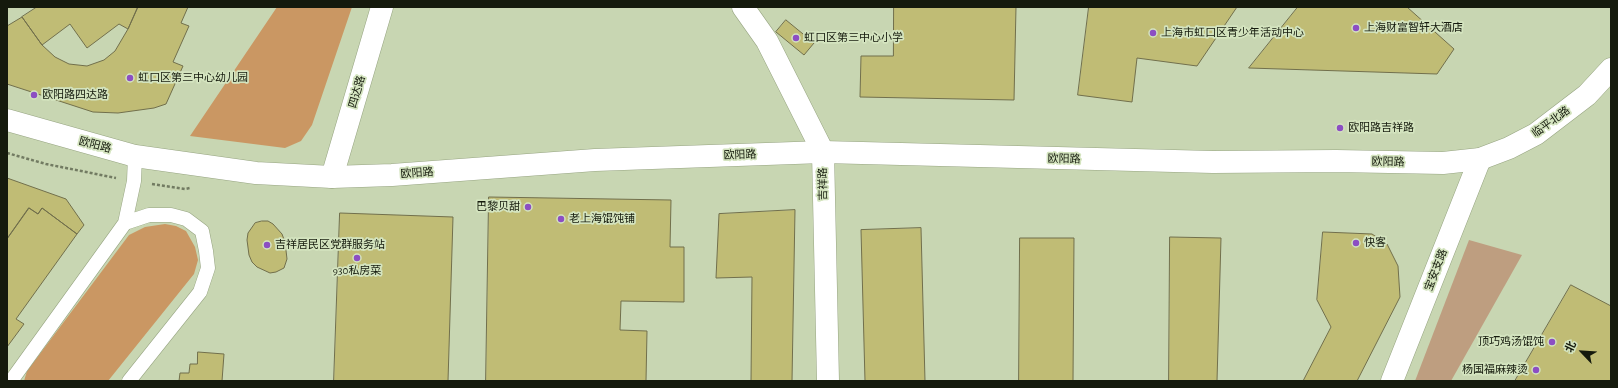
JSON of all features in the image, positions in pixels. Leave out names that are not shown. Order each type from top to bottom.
[{"type":"street","name":"四达路","points":[[332,177],[382,7]]},
{"type":"street","name":"吉祥路","points":[[743,7],[767,41],[823,152],[828,381]]},
{"type":"street","name":"临平北路","points":[[1480,158],[1510,148],[1536,134],[1588,95],[1611,69]]},
{"type":"street","name":"欧阳路","points":[[7,120],[135,156],[256,173],[332,177],[392,175],[595,160],[823,152],[1213,162],[1336,161],[1442,163],[1480,158]]},
{"type":"street","name":"宝安支路","points":[[1392,381],[1480,158]]},
{"type":"lane","points":[[11,381],[125,223],[134,181],[135,156]]},
{"type":"lane","points":[[125,223],[149,215],[171,215],[186,219],[202,231],[208,268],[200,292],[129,381]]},
{"type":"shaded area","points":[[277,7],[352,7],[312,125],[301,141],[285,148],[190,136]]},
{"type":"shaded area","points":[[165,224],[176,226],[186,231],[195,247],[198,260],[194,274],[108,381],[24,381],[27,371],[129,235],[145,227]]},
{"type":"shaded area","points":[[1469,240],[1522,255],[1451,381],[1415,381]]},
{"type":"building","points":[[37,7],[138,7],[128,29],[119,24],[87,48],[70,24],[42,45],[22,17]]},
{"type":"building","points":[[138,7],[188,7],[181,23],[189,26],[173,62],[183,66],[166,104],[154,108],[118,113],[93,112],[7,84],[7,26],[22,17],[42,45],[55,57],[69,64],[87,66],[104,60],[115,51],[128,29]]},
{"type":"building","points":[[894,7],[1016,7],[1014,100],[860,97],[861,56],[893,56]]},
{"type":"building","name":"上海市虹口区青少年活动中心","points":[[1089,7],[1237,7],[1197,66],[1137,58],[1132,102],[1078,95]]},
{"type":"building","name":"上海财富智轩大酒店","points":[[1298,7],[1407,7],[1454,49],[1437,74],[1249,68]]},
{"type":"building","points":[[786,20],[814,43],[804,55],[776,32]]},
{"type":"building","points":[[7,178],[66,199],[84,225],[77,234],[42,208],[38,214],[29,208],[7,239]]},
{"type":"building","points":[[489,197],[671,200],[670,247],[684,247],[684,302],[621,301],[620,330],[647,331],[646,381],[486,381]]},
{"type":"building","points":[[29,208],[38,214],[42,208],[77,234],[16,319],[24,324],[7,347],[7,239]]},
{"type":"building","points":[[795,210],[792,381],[751,381],[752,277],[716,278],[719,214]]},
{"type":"building","points":[[340,213],[453,217],[448,381],[334,381]]},
{"type":"building","name":"吉祥居民区党群服务站","points":[[268,221],[273,224],[282,234],[285,242],[287,259],[284,268],[276,272],[270,273],[257,267],[252,262],[249,255],[247,240],[248,233],[255,223]]},
{"type":"building","points":[[921,228],[925,381],[865,381],[861,230]]},
{"type":"building","points":[[1323,232],[1372,234],[1387,244],[1398,266],[1400,297],[1357,381],[1303,381],[1331,327],[1317,300]]},
{"type":"building","points":[[1170,237],[1221,238],[1217,381],[1169,381]]},
{"type":"building","points":[[1020,238],[1074,238],[1073,381],[1019,381]]},
{"type":"building","points":[[1571,285],[1611,306],[1611,381],[1515,381]]},
{"type":"building","points":[[198,352],[224,354],[222,381],[179,381],[180,373],[189,373],[190,364],[197,364]]},
{"type":"place","name":"上海财富智轩大酒店","points":[[1356,28]]},
{"type":"place","name":"上海市虹口区青少年活动中心","points":[[1153,33]]},
{"type":"place","name":"虹口区第三中心小学","points":[[796,38]]},
{"type":"place","name":"虹口区第三中心幼儿园","points":[[130,78]]},
{"type":"place","name":"欧阳路四达路","points":[[34,95]]},
{"type":"place","name":"欧阳路吉祥路","points":[[1340,128]]},
{"type":"place","name":"巴黎贝甜","points":[[528,207]]},
{"type":"place","name":"老上海馄饨铺","points":[[561,219]]},
{"type":"place","name":"快客","points":[[1356,243]]},
{"type":"place","name":"吉祥居民区党群服务站","points":[[267,245]]},
{"type":"place","name":"930私房菜","points":[[357,258]]},
{"type":"place","name":"顶巧鸡汤馄饨","points":[[1552,342]]},
{"type":"place","name":"杨国福麻辣烫","points":[[1536,370]]}]
